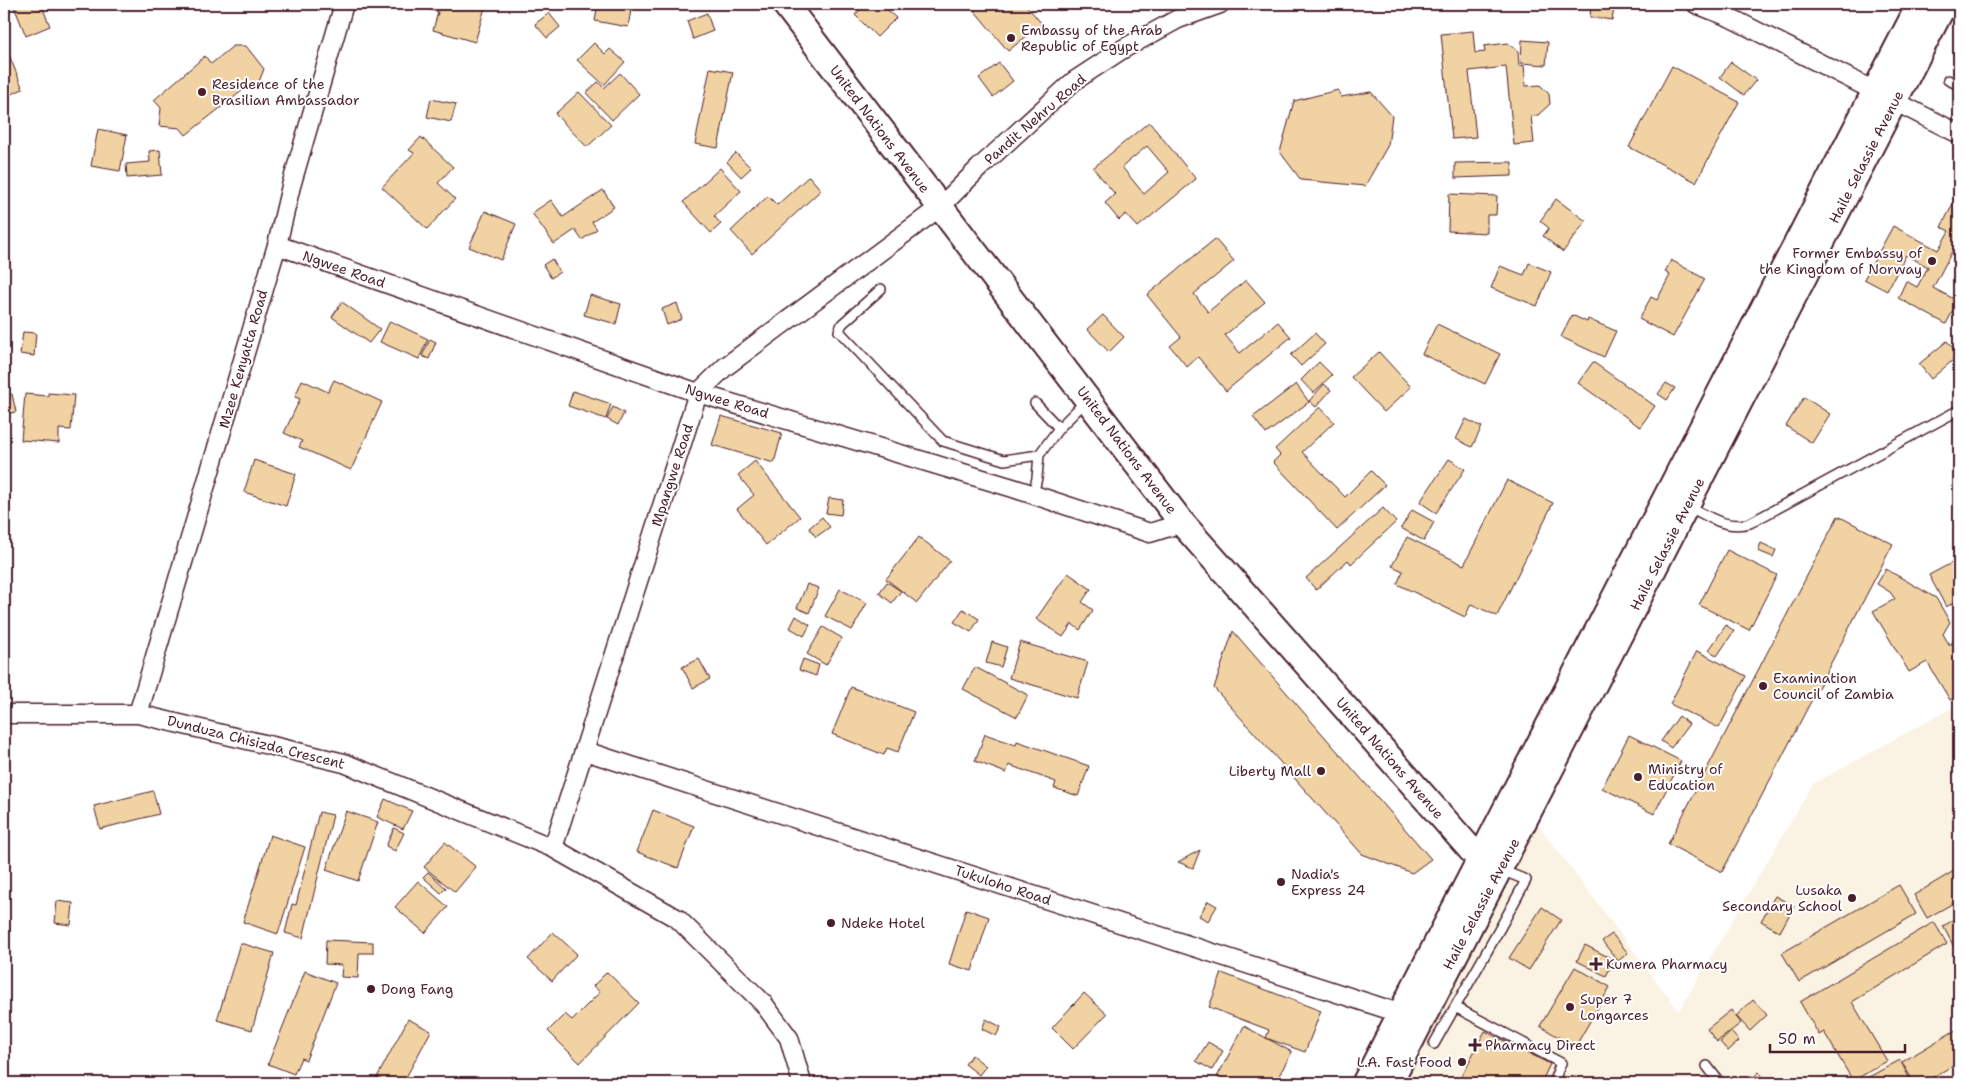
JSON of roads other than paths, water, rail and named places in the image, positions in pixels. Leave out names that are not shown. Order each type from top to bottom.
[{"type":"main road","name":"United Nations Avenue","points":[[785,4],[1182,522],[1490,865]]},
{"type":"main road","name":"Haile Selassie Avenue","points":[[1885,96],[1920,4]]},
{"type":"main road","name":"Haile Selassie Avenue","points":[[1365,1083],[1409,1018],[1490,865],[1885,96],[1944,4]]},
{"type":"main road","name":"Haile Selassie Avenue","points":[[1389,1083],[1409,1018]]},
{"type":"street","name":"Mzee Kenyatta Road","points":[[138,714],[277,245],[291,186],[344,4]]},
{"type":"street","name":"Pandit Nehru Road","points":[[940,207],[979,168],[1074,81],[1123,49],[1178,19],[1220,4]]},
{"type":"street","points":[[1696,4],[1729,17],[1959,134]]},
{"type":"street","name":"Mpangwe Road","points":[[553,848],[698,393],[725,367],[940,207]]},
{"type":"street","name":"Ngwee Road","points":[[277,245],[698,393],[1033,495],[1150,533],[1182,522]]},
{"type":"street","name":"Dunduza Chisizda Crescent","points":[[4,714],[138,714],[344,763],[553,848],[678,919],[763,1003],[789,1038],[802,1083]]},
{"type":"street","name":"Tukuloho Road","points":[[585,750],[1409,1018]]},
{"type":"lane","points":[[1948,80],[1959,85]]},
{"type":"lane","points":[[881,289],[842,324],[839,331],[943,441],[1004,460],[1039,455]]},
{"type":"lane","points":[[1033,495],[1039,455],[1059,428],[1088,399]]},
{"type":"lane","points":[[1035,403],[1059,428]]},
{"type":"lane","points":[[1677,500],[1724,524],[1739,526],[1750,523],[1959,410]]},
{"type":"lane","points":[[1434,1044],[1478,963],[1496,937],[1526,880],[1490,865]]},
{"type":"lane","points":[[1455,1007],[1561,1063],[1553,1083]]},
{"type":"lane","points":[[1707,1066],[1720,1083]]},
{"type":"place","name":"Embassy of the Arab Republic of Egypt","points":[[1011,38]]},
{"type":"place","name":"Residence of the Brasilian Ambassador","points":[[202,92]]},
{"type":"place","name":"Former Embassy of the Kingdom of Norway","points":[[1932,261]]},
{"type":"place","name":"Examination Council of Zambia","points":[[1763,686]]},
{"type":"place","name":"Liberty Mall","points":[[1321,771]]},
{"type":"place","name":"Ministry of Education","points":[[1638,777]]},
{"type":"place","name":"Nadia's Express 24","points":[[1281,882]]},
{"type":"place","name":"Lusaka Secondary School","points":[[1852,898]]},
{"type":"place","name":"Ndeke Hotel","points":[[831,923]]},
{"type":"place","name":"Kumera Pharmacy","points":[[1596,964]]},
{"type":"place","name":"Dong Fang","points":[[371,989]]},
{"type":"place","name":"Super 7 Longarces","points":[[1570,1007]]},
{"type":"place","name":"Pharmacy Direct","points":[[1475,1045]]},
{"type":"place","name":"L.A. Fast Food","points":[[1462,1062]]}]
